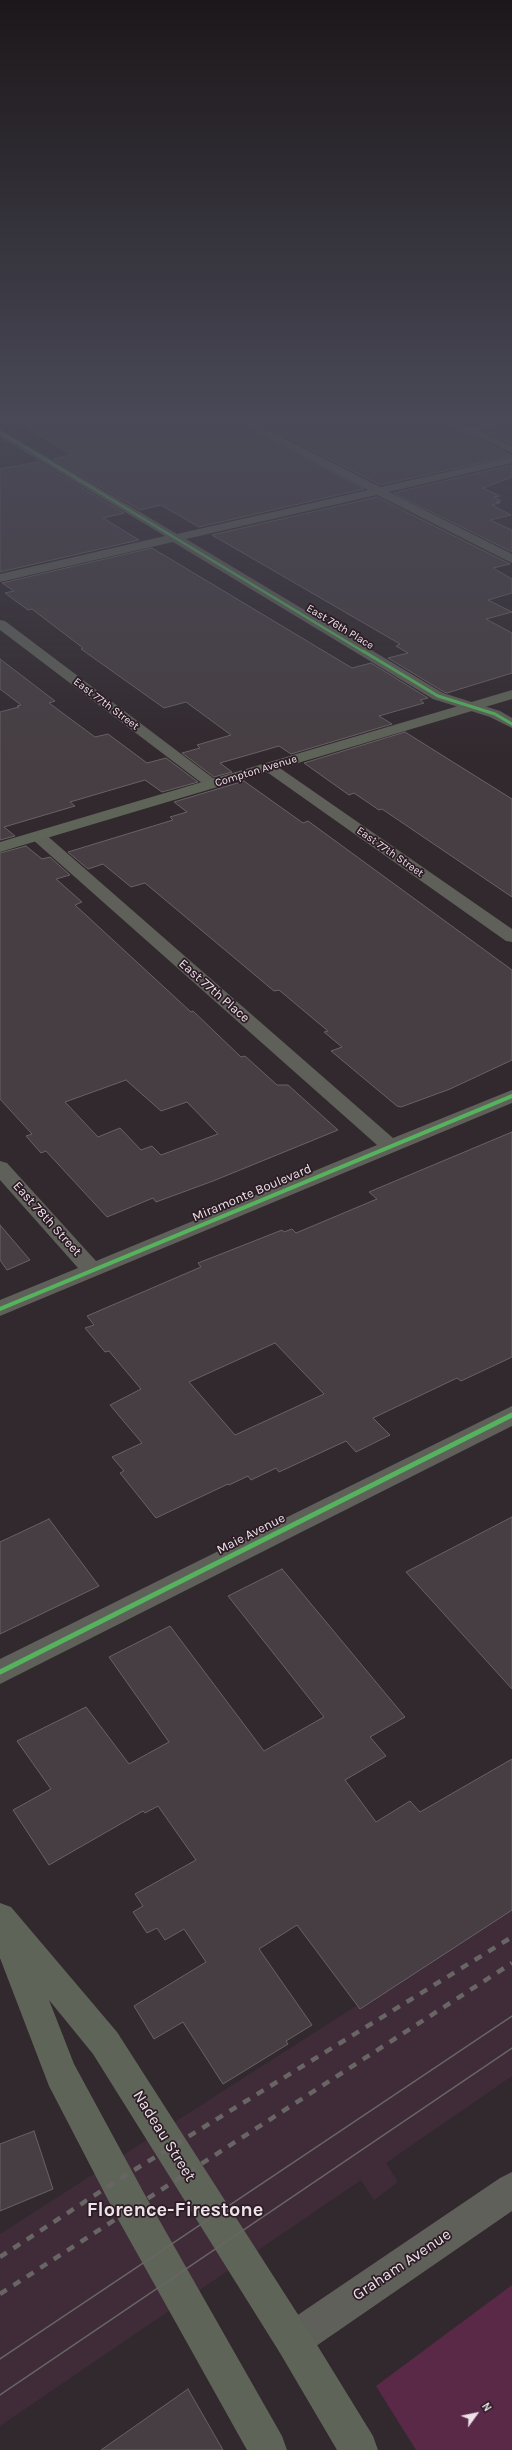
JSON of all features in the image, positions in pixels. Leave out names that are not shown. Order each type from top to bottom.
[{"type":"main road","name":"Compton Avenue","points":[[0,847],[512,694]]},
{"type":"main road","name":"Nadeau Street","points":[[0,1917],[105,2043],[293,2340],[359,2450]]},
{"type":"main road","name":"Nadeau Street","points":[[0,1917],[61,2074],[132,2208],[268,2450]]},
{"type":"street","name":"East 76th Place","points":[[173,535],[438,696],[495,714],[512,724]]},
{"type":"street","points":[[0,578],[183,535]]},
{"type":"street","points":[[465,535],[512,559]]},
{"type":"street","name":"East 77th Street","points":[[0,624],[212,784]]},
{"type":"street","name":"East 77th Street","points":[[269,767],[512,937]]},
{"type":"street","name":"East 77th Place","points":[[38,836],[390,1146]]},
{"type":"street","name":"Miramonte Boulevard","points":[[0,1309],[512,1096]]},
{"type":"street","name":"East 78th Street","points":[[0,1167],[93,1271]]},
{"type":"street","name":"Maie Avenue","points":[[0,1672],[512,1415]]},
{"type":"street","name":"Graham Avenue","points":[[293,2340],[512,2190]]},
{"type":"shaded area","points":[[512,1906],[512,2076],[386,2163],[398,2182],[374,2200],[361,2180],[0,2426],[0,2234]]},
{"type":"shaded area","points":[[512,2285],[512,2450],[416,2450],[376,2386]]},
{"type":"building","points":[[0,535],[131,535],[139,540],[0,572]]},
{"type":"building","points":[[213,535],[453,535],[510,564],[493,568],[512,579],[512,593],[488,600],[512,612],[486,619],[512,633],[512,673],[447,693],[388,658],[408,653],[396,646],[400,644]]},
{"type":"building","points":[[478,535],[512,535],[512,552]]},
{"type":"building","points":[[152,548],[352,668],[371,663],[428,698],[420,700],[424,703],[379,716],[392,724],[291,754],[279,746],[220,763],[232,772],[214,777],[182,753],[200,748],[197,745],[231,735],[186,702],[164,708],[81,649],[83,648],[32,609],[28,610],[5,593],[14,591],[2,583]]},
{"type":"building","points":[[0,659],[55,701],[49,703],[95,737],[108,734],[147,763],[166,758],[198,782],[162,792],[145,780],[70,802],[75,806],[4,827],[15,836],[0,840],[0,712],[19,707],[17,706],[21,705],[0,689]]},
{"type":"building","points":[[405,732],[512,799],[512,897],[382,809],[379,810],[354,793],[349,795],[304,763]]},
{"type":"building","points":[[244,781],[303,823],[308,821],[512,970],[512,1060],[450,1089],[401,1107],[397,1106],[331,1051],[342,1047],[324,1032],[328,1031],[279,990],[274,991],[145,883],[131,887],[103,864],[88,869],[68,852],[173,820],[170,817],[187,812],[174,802]]},
{"type":"building","points":[[26,846],[42,859],[50,857],[70,875],[56,879],[82,902],[75,905],[191,1012],[193,1011],[241,1057],[245,1056],[277,1085],[288,1085],[338,1130],[213,1181],[156,1202],[153,1198],[107,1217],[46,1151],[41,1153],[26,1136],[32,1134],[0,1099],[0,853]],"holes":[[[126,1080],[161,1111],[187,1102],[218,1134],[161,1155],[152,1146],[141,1150],[120,1128],[98,1137],[65,1102]]]},
{"type":"building","points":[[512,1132],[512,1357],[461,1381],[457,1378],[373,1418],[390,1435],[356,1452],[346,1441],[279,1472],[276,1468],[251,1480],[248,1476],[229,1485],[228,1484],[156,1518],[120,1473],[124,1471],[112,1457],[142,1443],[110,1405],[141,1389],[109,1351],[105,1352],[85,1328],[94,1325],[87,1316],[201,1267],[198,1263],[282,1230],[284,1232],[292,1229],[296,1233],[377,1199],[369,1192]],"holes":[[[275,1343],[324,1394],[235,1435],[189,1382]]]},
{"type":"building","points":[[0,1225],[30,1260],[7,1270],[0,1260]]},
{"type":"building","points":[[512,1517],[512,1689],[406,1572]]},
{"type":"building","points":[[49,1519],[99,1586],[0,1634],[0,1542]]},
{"type":"building","points":[[282,1569],[405,1717],[370,1737],[386,1756],[345,1780],[376,1822],[410,1801],[420,1812],[512,1759],[512,1910],[360,2009],[297,1925],[259,1949],[312,2025],[286,2041],[288,2044],[223,2084],[183,2022],[154,2039],[134,2006],[206,1962],[184,1929],[165,1940],[157,1928],[147,1933],[133,1912],[143,1906],[135,1894],[196,1860],[158,1806],[145,1813],[143,1811],[49,1865],[13,1810],[51,1789],[17,1741],[86,1707],[129,1764],[169,1742],[109,1657],[170,1626],[264,1751],[324,1717],[228,1596]]},
{"type":"building","points":[[34,2131],[53,2189],[0,2211],[0,2144]]},
{"type":"building","points":[[188,2389],[223,2450],[101,2450]]},
{"type":"tram line","points":[[0,2359],[512,2016]]},
{"type":"tram line","points":[[0,2395],[512,2048]]},
{"type":"railway","points":[[0,2257],[118,2180],[512,1937]]},
{"type":"railway","points":[[0,2294],[512,1963]]},
{"type":"cycle path","points":[[171,535],[438,696],[495,714],[512,724]]},
{"type":"cycle path","points":[[0,1309],[512,1096]]},
{"type":"cycle path","points":[[0,1672],[512,1415]]},
{"type":"district","name":"Florence-Firestone","points":[[175,2210]]}]
